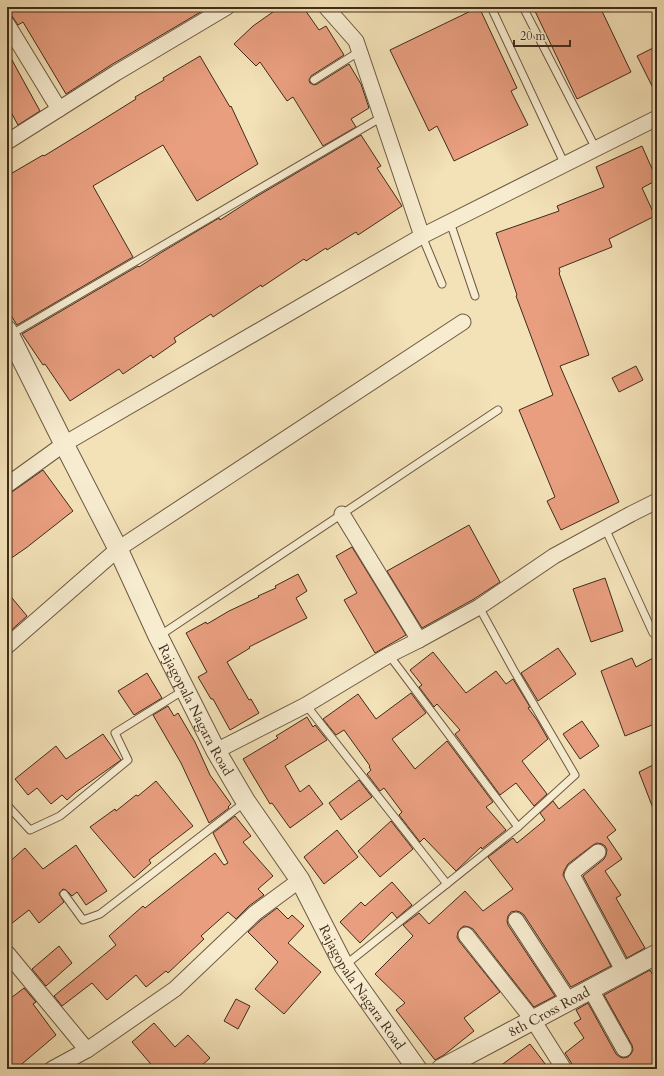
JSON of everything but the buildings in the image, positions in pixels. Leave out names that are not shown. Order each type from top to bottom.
[{"type":"street","points":[[7,142],[116,73],[227,7]]},
{"type":"street","points":[[326,7],[356,42],[360,51],[422,236]]},
{"type":"street","points":[[7,24],[59,109]]},
{"type":"street","points":[[7,486],[64,444],[422,236],[657,118]]},
{"type":"street","points":[[7,646],[118,549],[463,322]]},
{"type":"street","name":"Rajagopala Nagara Road","points":[[8,333],[118,549],[158,636],[216,751],[246,802],[300,880],[344,966],[417,1069]]},
{"type":"street","points":[[216,751],[306,705],[389,655],[479,607],[554,556],[657,501]]},
{"type":"street","points":[[342,514],[419,640]]},
{"type":"street","points":[[598,852],[574,871],[572,875],[624,972]]},
{"type":"street","points":[[52,1069],[87,1050],[176,988],[255,913],[300,880]]},
{"type":"street","points":[[516,920],[569,1001]]},
{"type":"street","points":[[466,935],[533,1020],[564,1069]]},
{"type":"street","points":[[7,953],[87,1050]]},
{"type":"street","name":"8th Cross Road","points":[[441,1069],[657,954]]},
{"type":"street","points":[[591,990],[624,1049]]},
{"type":"lane","points":[[491,7],[565,165]]},
{"type":"lane","points":[[523,7],[596,149]]},
{"type":"lane","points":[[314,80],[360,51]]},
{"type":"lane","points":[[8,333],[383,117]]},
{"type":"lane","points":[[450,222],[475,296]]},
{"type":"lane","points":[[422,236],[442,284]]},
{"type":"lane","points":[[158,636],[498,410]]},
{"type":"lane","points":[[605,528],[653,633]]},
{"type":"lane","points":[[344,966],[518,827],[576,775],[512,669],[479,607]]},
{"type":"lane","points":[[389,655],[518,827]]},
{"type":"lane","points":[[7,805],[30,830],[49,823],[60,816],[128,760],[115,733],[185,689]]},
{"type":"lane","points":[[306,705],[447,884]]},
{"type":"lane","points":[[64,894],[83,920],[100,914],[246,802]]}]
